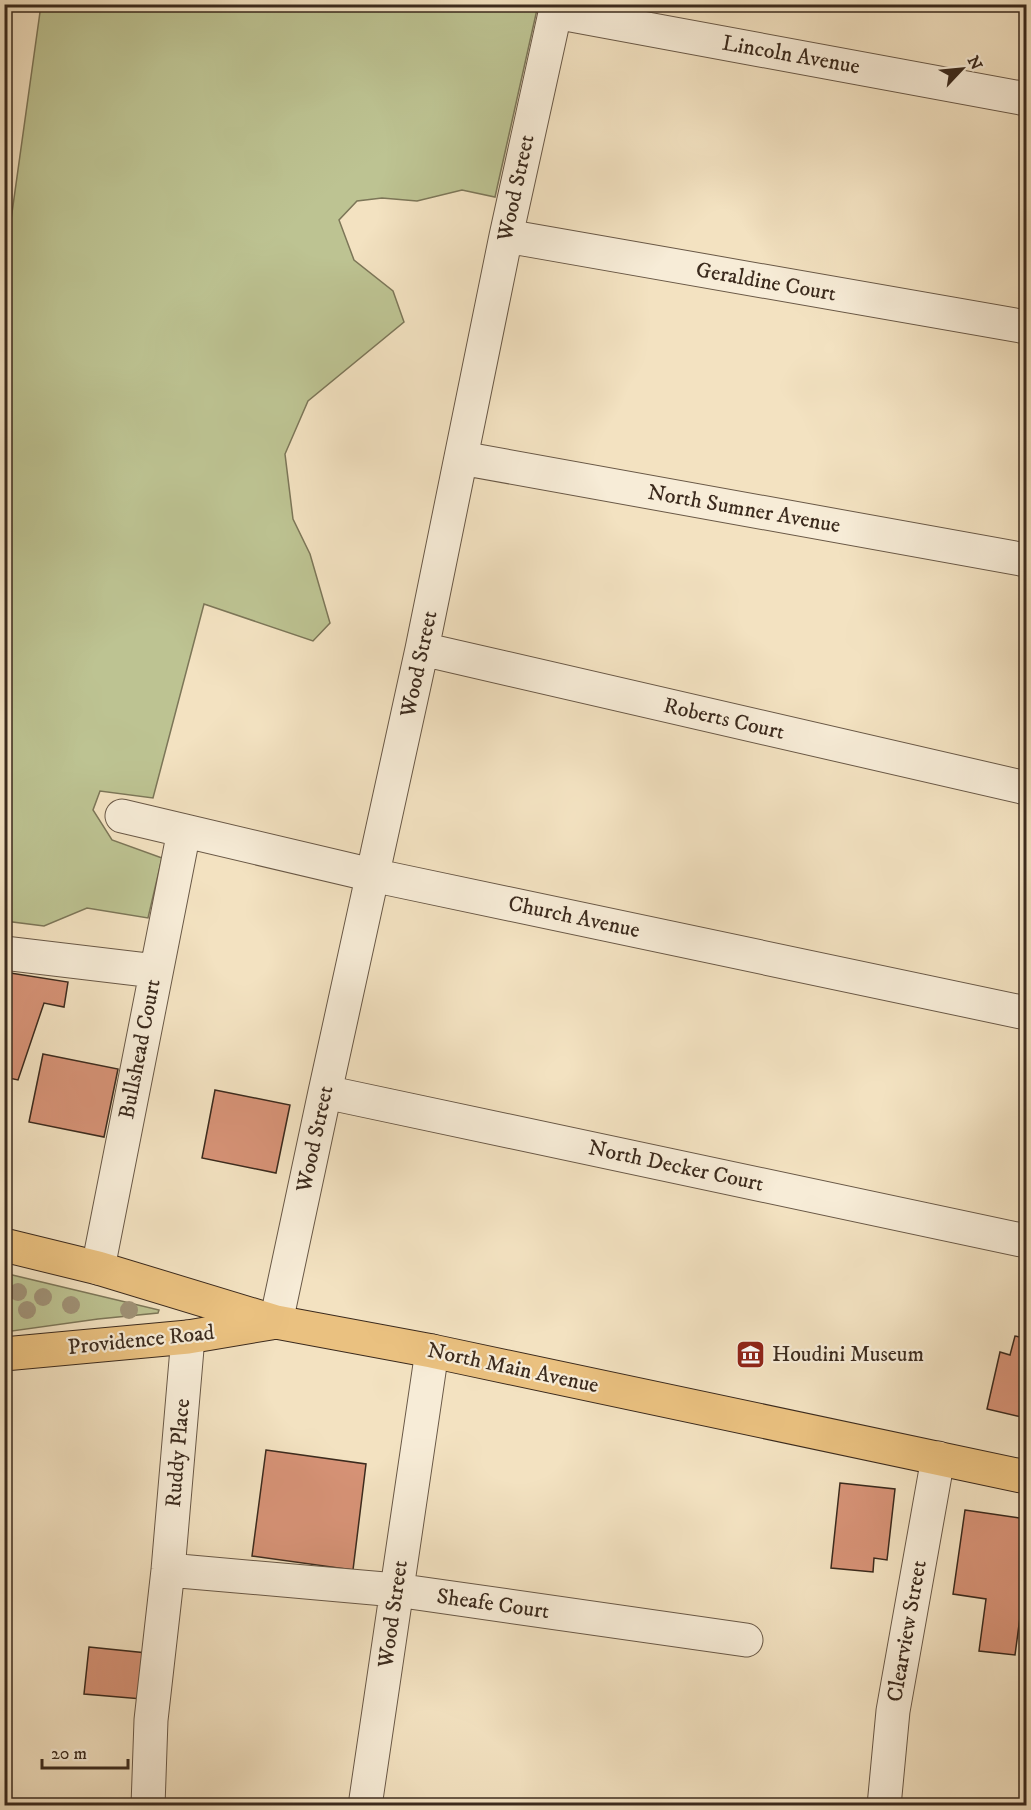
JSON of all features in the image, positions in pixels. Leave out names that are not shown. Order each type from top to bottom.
[{"type":"main road","name":"North Main Avenue","points":[[4,1245],[98,1268],[276,1322],[432,1351],[1026,1477]]},
{"type":"main road","name":"Providence Road","points":[[4,1354],[188,1337],[276,1322]]},
{"type":"street","name":"Lincoln Avenue","points":[[556,8],[1026,99]]},
{"type":"street","name":"Wood Street","points":[[276,1322],[422,649],[506,236],[556,8]]},
{"type":"street","name":"Geraldine Court","points":[[506,236],[1026,327]]},
{"type":"street","name":"North Sumner Avenue","points":[[460,458],[1026,560]]},
{"type":"street","name":"Roberts Court","points":[[422,649],[1026,788]]},
{"type":"street","name":"Church Avenue","points":[[122,816],[372,874],[1026,1013]]},
{"type":"street","name":"Bullshead Court","points":[[98,1268],[184,831]]},
{"type":"street","points":[[4,953],[155,971]]},
{"type":"street","name":"North Decker Court","points":[[325,1092],[1026,1241]]},
{"type":"street","name":"Ruddy Place","points":[[148,1806],[151,1720],[168,1570],[188,1337]]},
{"type":"street","name":"Wood Street","points":[[365,1806],[432,1351]]},
{"type":"street","name":"Clearview Street","points":[[884,1806],[893,1711],[938,1458]]},
{"type":"street","name":"Sheafe Court","points":[[168,1570],[396,1590],[746,1640]]},
{"type":"green space","points":[[41,5],[538,5],[495,197],[462,190],[417,201],[382,198],[357,201],[339,220],[354,260],[393,291],[404,322],[308,401],[285,454],[293,519],[310,554],[330,623],[313,641],[204,604],[153,798],[100,791],[93,810],[112,840],[162,858],[148,918],[87,908],[44,926],[5,921],[4,270]]},
{"type":"green space","points":[[4,1273],[159,1310],[158,1313],[5,1332]]},
{"type":"building","points":[[4,972],[68,982],[64,1007],[44,1003],[18,1080],[4,1077]]},
{"type":"building","points":[[43,1054],[118,1069],[104,1137],[29,1122]]},
{"type":"building","points":[[215,1090],[290,1105],[276,1173],[202,1158]]},
{"type":"building","points":[[1026,1331],[1026,1418],[987,1409],[1000,1352],[1010,1355],[1015,1336],[1025,1338]]},
{"type":"building","points":[[266,1450],[366,1464],[353,1570],[252,1556]]},
{"type":"building","points":[[840,1483],[895,1489],[887,1560],[874,1558],[873,1572],[831,1568]]},
{"type":"building","points":[[965,1510],[1026,1519],[1026,1572],[1015,1655],[979,1651],[986,1599],[953,1594]]},
{"type":"building","points":[[89,1647],[147,1653],[142,1699],[84,1694]]},
{"type":"place","name":"Houdini Museum","points":[[751,1354]]}]
